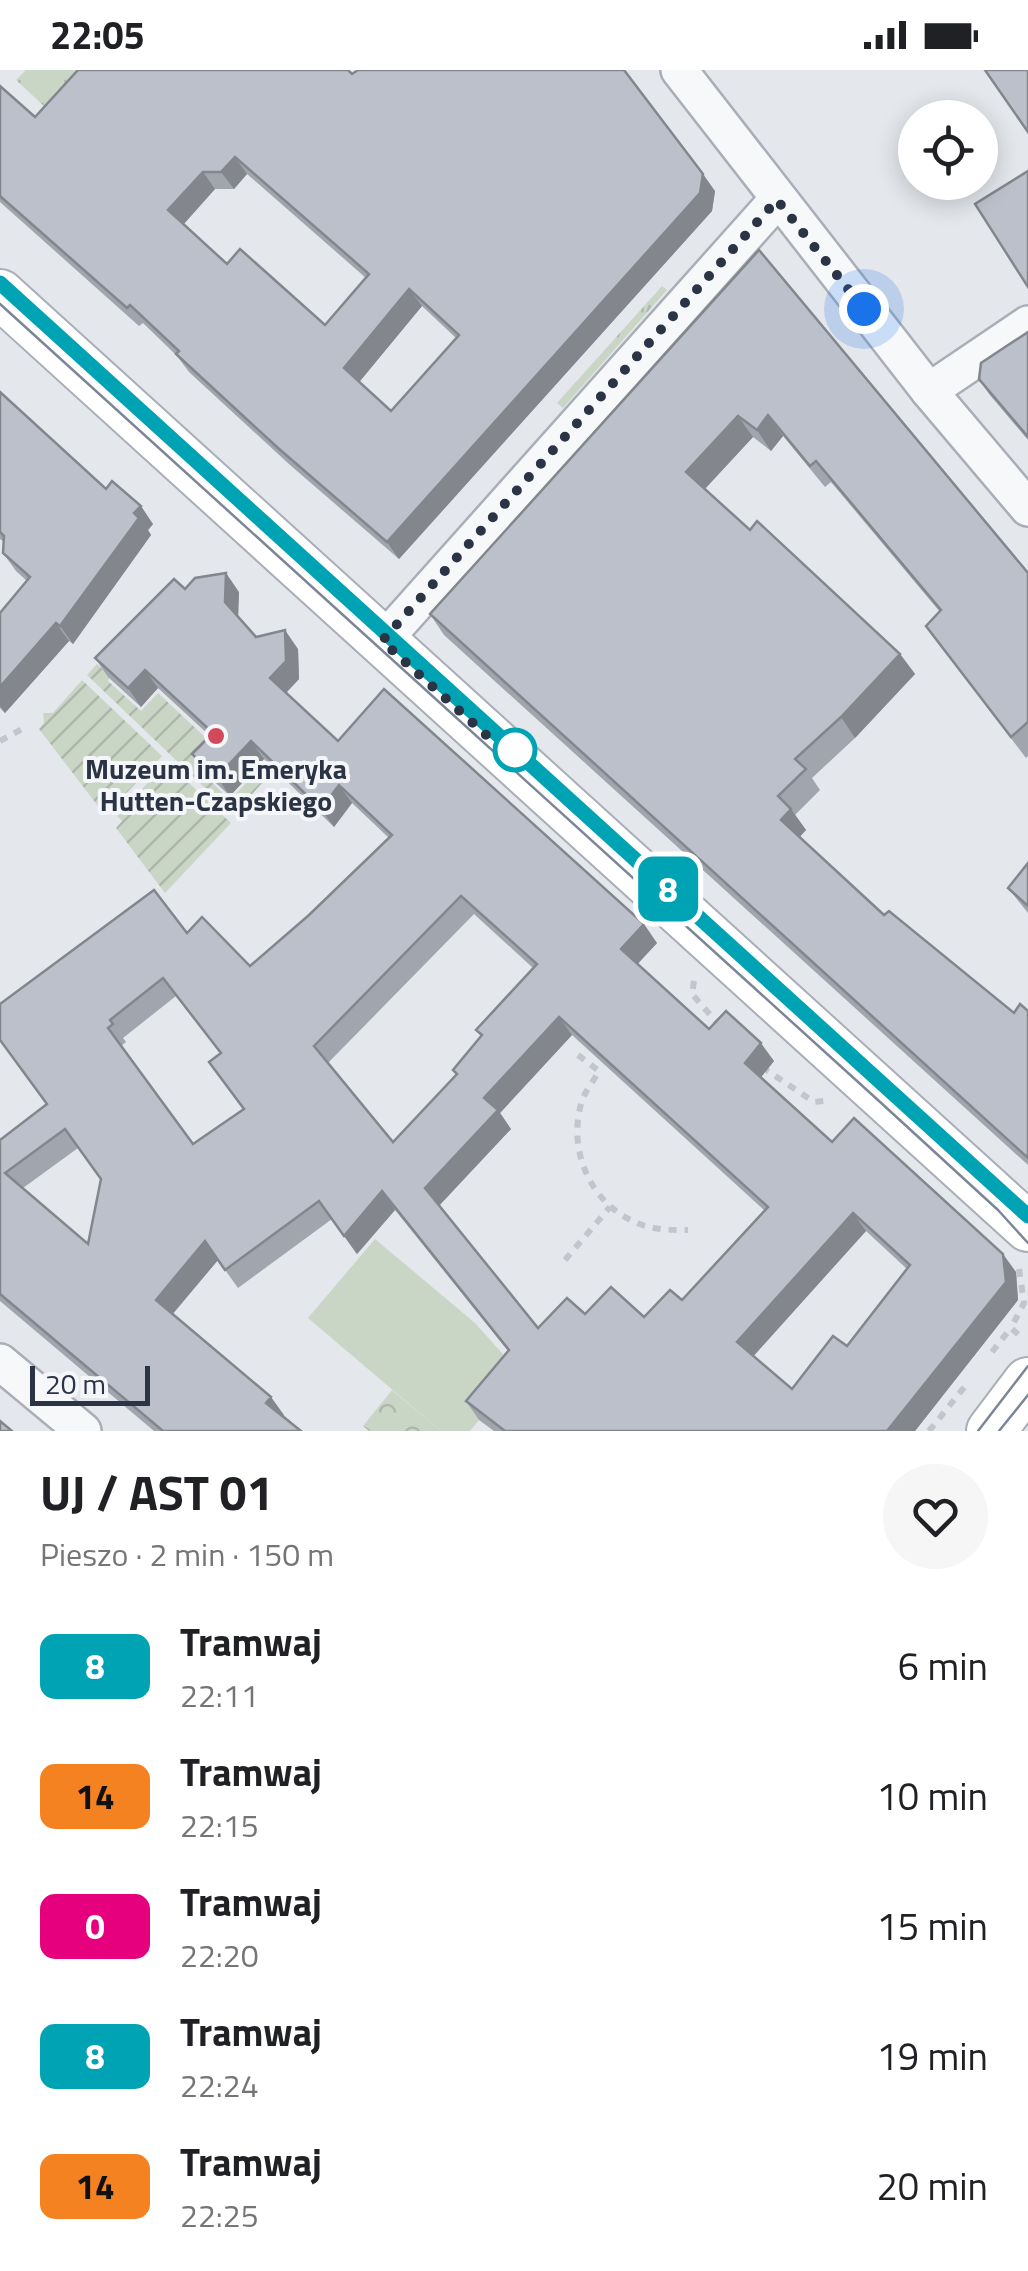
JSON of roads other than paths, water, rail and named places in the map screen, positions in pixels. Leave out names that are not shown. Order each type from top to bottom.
[{"type":"street","points":[[679,70],[929,391],[1028,508]]},
{"type":"street","points":[[382,641],[777,200]]},
{"type":"street","points":[[0,294],[382,641],[1018,1242]]},
{"type":"street","points":[[929,391],[1028,324]]},
{"type":"street","points":[[0,1362],[83,1431]]},
{"type":"street","points":[[990,1431],[1028,1382]]},
{"type":"tram line","points":[[0,283],[851,1056]]},
{"type":"tram line","name":"8","points":[[0,283],[1028,1216]]},
{"type":"tram line","points":[[0,304],[879,1101],[998,1210],[1028,1243]]},
{"type":"tram line","points":[[881,1083],[1028,1216]]},
{"type":"tram line","points":[[978,1431],[1028,1366]]},
{"type":"tram line","points":[[999,1431],[1028,1395]]},
{"type":"place","name":"Muzeum im. Emeryka Hutten-Czapskiego","points":[[216,736]]}]
